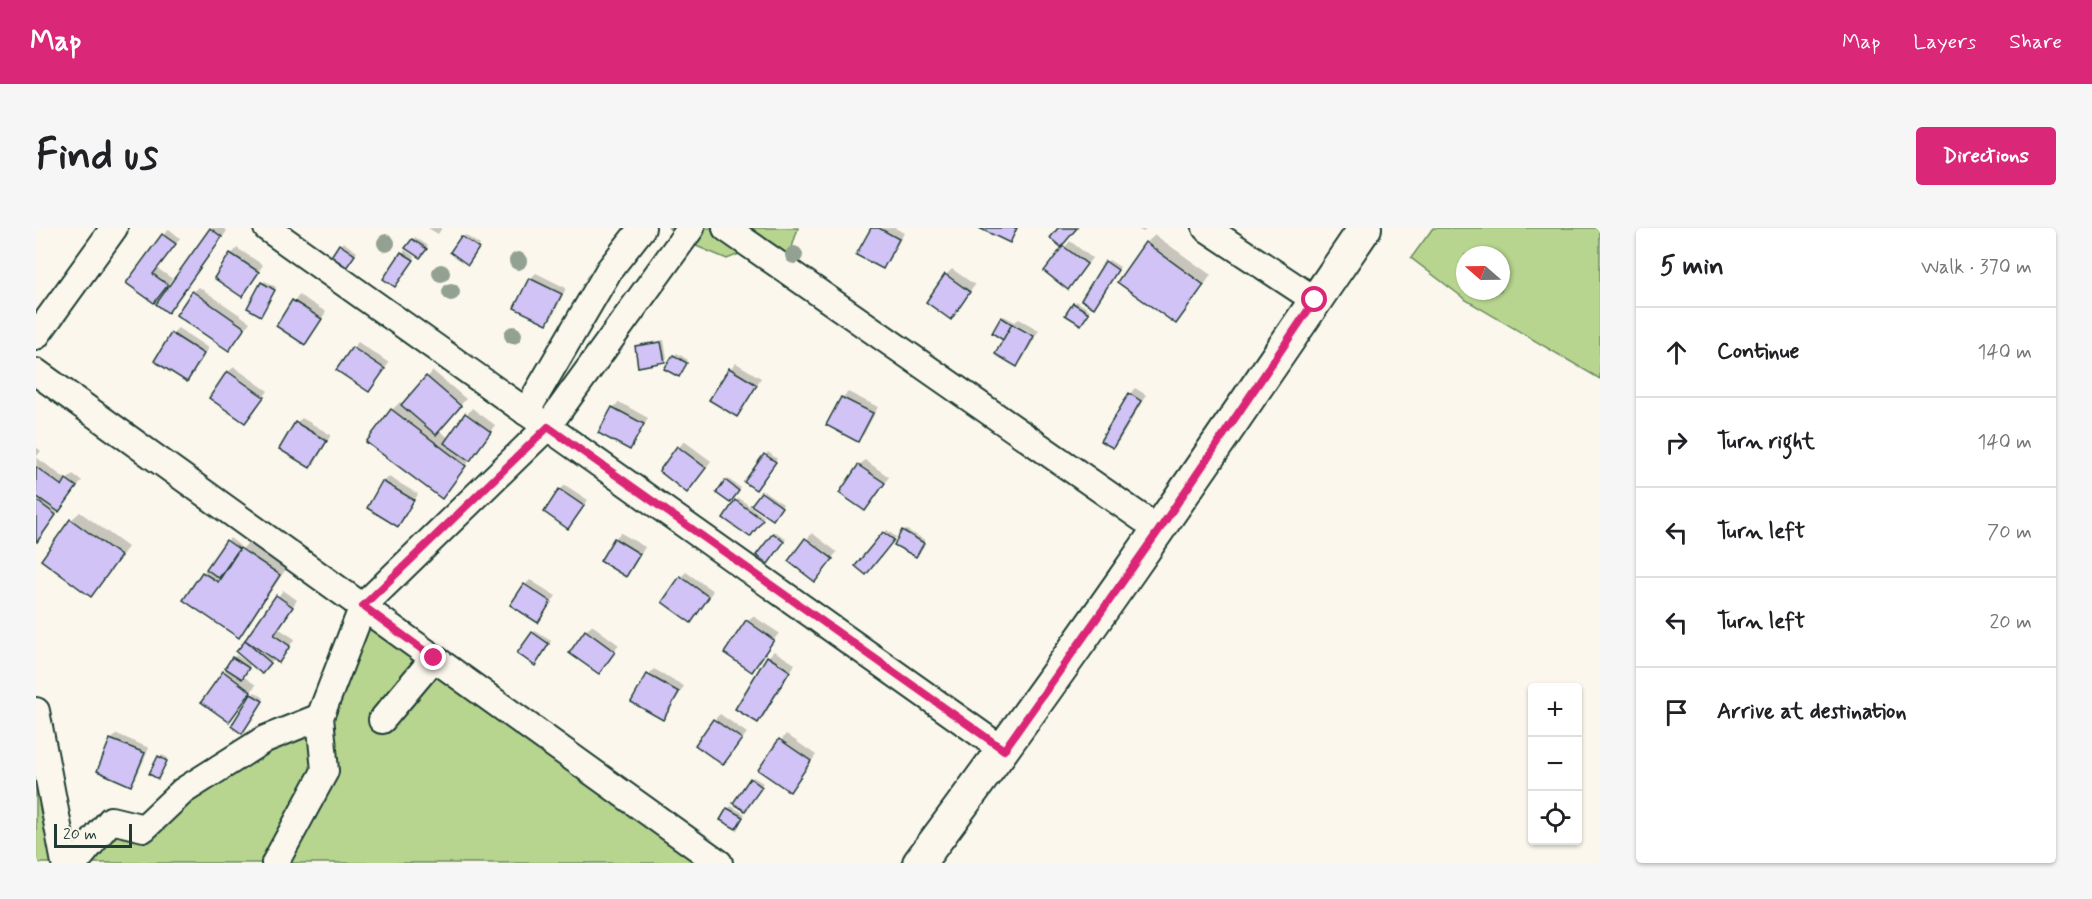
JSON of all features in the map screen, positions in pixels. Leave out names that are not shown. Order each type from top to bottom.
[{"type":"main road","points":[[919,863],[1004,750],[1159,530],[1365,228]]},
{"type":"street","points":[[36,336],[114,228]]},
{"type":"street","points":[[267,228],[1004,750]]},
{"type":"street","points":[[526,412],[609,270],[642,228]]},
{"type":"street","points":[[275,863],[325,771],[320,717],[363,606],[548,427],[691,228]]},
{"type":"street","points":[[726,228],[1159,530]]},
{"type":"street","points":[[1206,228],[1315,300]]},
{"type":"street","points":[[36,372],[719,863]]},
{"type":"street","points":[[382,720],[434,658]]},
{"type":"street","points":[[36,711],[65,863]]},
{"type":"street","points":[[75,863],[111,820],[144,828],[183,791],[265,739],[320,717]]},
{"type":"green space","points":[[669,228],[798,228],[785,270],[754,248],[727,259],[682,240]]},
{"type":"green space","points":[[1433,228],[1600,228],[1600,379],[1466,300],[1510,300],[1510,246],[1456,246],[1456,292],[1411,258]]},
{"type":"green space","points":[[363,606],[719,863],[75,863],[111,820],[144,828],[320,717]]},
{"type":"green space","points":[[36,711],[65,863],[36,863]]},
{"type":"building","points":[[210,228],[222,237],[168,313],[156,304]]},
{"type":"building","points":[[871,228],[879,228],[899,239],[883,269],[856,255]]},
{"type":"building","points":[[979,228],[1017,228],[1010,243]]},
{"type":"building","points":[[1058,228],[1077,228],[1061,247],[1050,238]]},
{"type":"building","points":[[162,234],[176,244],[153,274],[168,285],[154,303],[126,283]]},
{"type":"building","points":[[461,236],[479,248],[468,265],[450,252]]},
{"type":"building","points":[[412,239],[427,249],[420,258],[405,248]]},
{"type":"building","points":[[1145,242],[1204,285],[1176,324],[1117,282]]},
{"type":"building","points":[[339,244],[355,255],[346,268],[330,258]]},
{"type":"building","points":[[1063,246],[1087,264],[1068,290],[1044,271]]},
{"type":"building","points":[[401,252],[414,260],[395,287],[383,279]]},
{"type":"building","points":[[230,253],[259,272],[242,297],[214,278]]},
{"type":"building","points":[[1105,261],[1118,270],[1094,308],[1081,300]]},
{"type":"building","points":[[945,274],[970,292],[951,320],[926,302]]},
{"type":"building","points":[[529,278],[562,294],[547,324],[514,308]]},
{"type":"building","points":[[261,282],[275,290],[261,316],[247,308]]},
{"type":"building","points":[[192,291],[245,328],[229,351],[176,315]]},
{"type":"building","points":[[292,300],[322,319],[305,345],[276,326]]},
{"type":"building","points":[[1073,303],[1089,313],[1081,325],[1065,315]]},
{"type":"building","points":[[1001,317],[1012,324],[1003,340],[992,333]]},
{"type":"building","points":[[1012,324],[1034,336],[1017,367],[995,354]]},
{"type":"building","points":[[171,333],[204,354],[187,382],[154,361]]},
{"type":"building","points":[[661,342],[665,362],[638,367],[635,346]]},
{"type":"building","points":[[352,347],[385,369],[369,392],[336,370]]},
{"type":"building","points":[[673,355],[687,363],[679,377],[664,369]]},
{"type":"building","points":[[729,368],[757,385],[737,417],[709,400]]},
{"type":"building","points":[[227,371],[264,397],[245,423],[209,398]]},
{"type":"building","points":[[426,376],[461,406],[436,435],[401,405]]},
{"type":"building","points":[[1129,393],[1141,401],[1113,448],[1100,441]]},
{"type":"building","points":[[841,397],[873,413],[858,442],[826,425]]},
{"type":"building","points":[[612,407],[644,424],[630,450],[598,433]]},
{"type":"building","points":[[391,409],[466,466],[442,499],[366,442]]},
{"type":"building","points":[[465,413],[491,432],[470,461],[444,443]]},
{"type":"building","points":[[295,422],[327,441],[310,468],[279,449]]},
{"type":"building","points":[[677,446],[706,468],[687,493],[659,471]]},
{"type":"building","points":[[764,454],[776,462],[756,490],[744,482]]},
{"type":"building","points":[[858,465],[885,483],[865,511],[839,493]]},
{"type":"building","points":[[36,467],[62,486],[66,479],[77,487],[59,512],[36,496]]},
{"type":"building","points":[[725,480],[739,491],[730,503],[716,493]]},
{"type":"building","points":[[382,481],[414,500],[398,527],[367,508]]},
{"type":"building","points":[[559,489],[584,506],[568,529],[544,512]]},
{"type":"building","points":[[761,492],[782,507],[773,520],[751,505]]},
{"type":"building","points":[[36,500],[56,515],[37,542],[36,541]]},
{"type":"building","points":[[735,500],[763,520],[750,537],[723,518]]},
{"type":"building","points":[[70,519],[121,556],[91,597],[41,560]]},
{"type":"building","points":[[902,530],[924,543],[916,557],[894,545]]},
{"type":"building","points":[[883,532],[894,540],[866,575],[855,566]]},
{"type":"building","points":[[773,533],[784,542],[768,564],[756,555]]},
{"type":"building","points":[[614,538],[640,554],[626,577],[600,561]]},
{"type":"building","points":[[805,538],[833,559],[815,582],[788,561]]},
{"type":"building","points":[[226,540],[239,549],[219,578],[206,569]]},
{"type":"building","points":[[240,548],[280,575],[239,638],[183,600],[202,572],[218,582]]},
{"type":"building","points":[[680,576],[709,597],[691,623],[662,602]]},
{"type":"building","points":[[524,584],[551,602],[538,623],[510,605]]},
{"type":"building","points":[[276,595],[293,607],[274,635],[290,646],[279,663],[245,640]]},
{"type":"building","points":[[746,620],[774,640],[752,672],[724,653]]},
{"type":"building","points":[[585,630],[615,652],[599,674],[569,653]]},
{"type":"building","points":[[532,632],[549,644],[535,666],[517,653]]},
{"type":"building","points":[[245,641],[271,663],[262,674],[236,652]]},
{"type":"building","points":[[767,656],[790,671],[758,723],[735,709]]},
{"type":"building","points":[[232,657],[249,668],[242,679],[225,668]]},
{"type":"building","points":[[223,671],[251,692],[229,722],[201,702]]},
{"type":"building","points":[[647,674],[679,692],[663,720],[631,702]]},
{"type":"building","points":[[251,694],[263,701],[242,734],[231,726]]},
{"type":"building","points":[[713,719],[742,739],[723,765],[695,745]]},
{"type":"building","points":[[110,739],[145,753],[131,786],[97,771]]},
{"type":"building","points":[[779,739],[811,761],[790,792],[758,770]]},
{"type":"building","points":[[158,756],[167,761],[158,779],[149,774]]},
{"type":"building","points":[[750,778],[762,787],[745,811],[733,803]]},
{"type":"building","points":[[727,808],[743,817],[736,829],[720,820]]},
{"type":"route","points":[[434,658],[363,606],[548,427],[1004,750],[1159,530],[1315,300]]}]
